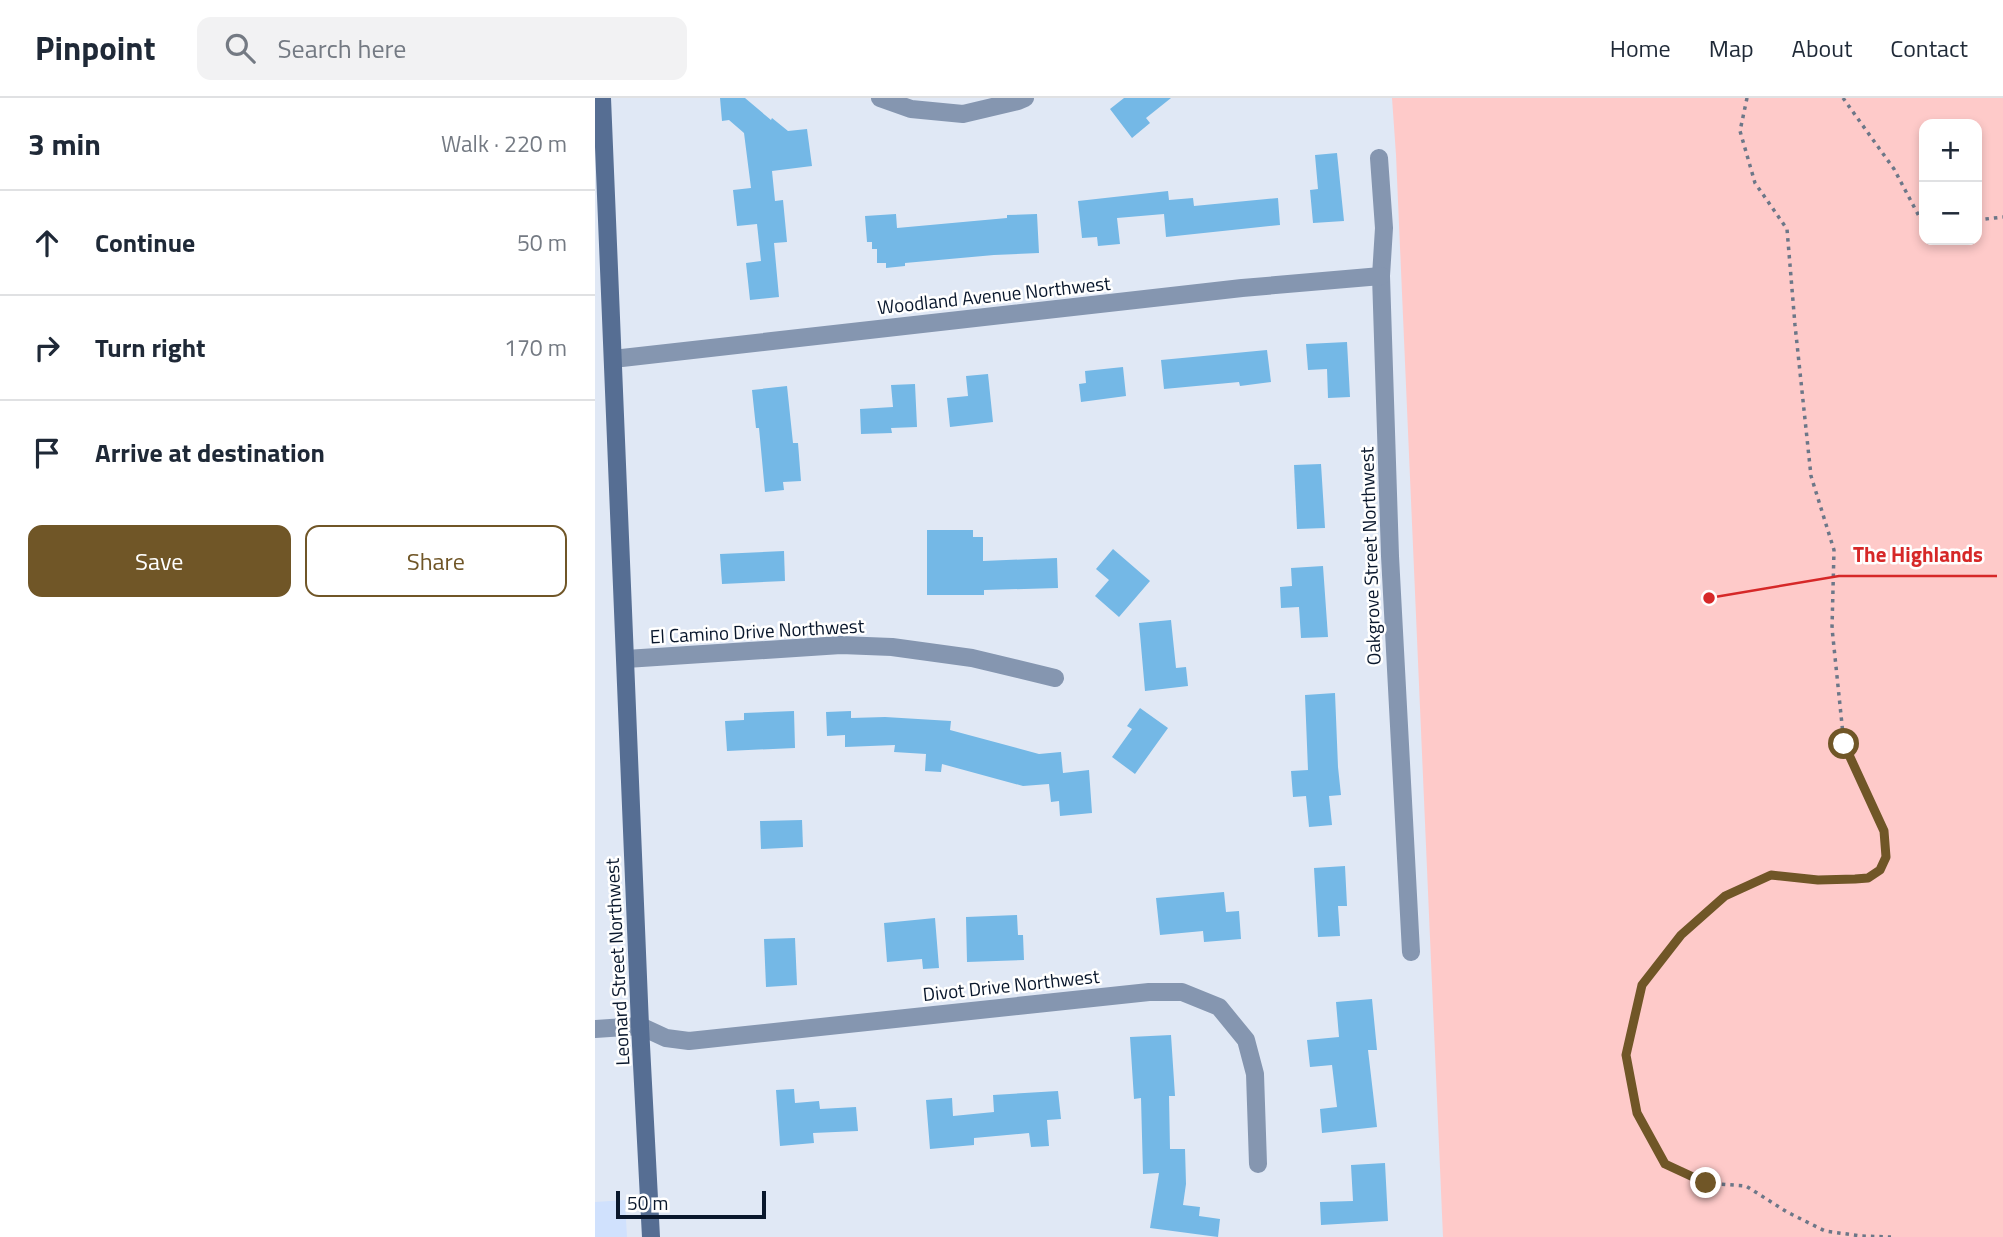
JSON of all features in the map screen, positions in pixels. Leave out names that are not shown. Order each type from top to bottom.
[{"type":"main road","name":"Leonard Street Northwest","points":[[602,98],[651,1237]]},
{"type":"street","points":[[880,98],[911,109],[963,114],[1025,98]]},
{"type":"street","name":"Oakgrove Street Northwest","points":[[1379,158],[1384,228],[1381,276],[1390,556],[1411,951]]},
{"type":"street","name":"Woodland Avenue Northwest","points":[[613,359],[1229,289],[1381,276]]},
{"type":"street","name":"El Camino Drive Northwest","points":[[626,659],[841,645],[892,647],[972,658],[1055,678]]},
{"type":"street","name":"Divot Drive Northwest","points":[[640,1026],[666,1038],[689,1041],[1149,992],[1182,992],[1219,1007],[1246,1040],[1255,1074],[1258,1164]]},
{"type":"street","points":[[595,1030],[640,1026]]},
{"type":"path","points":[[1747,98],[1740,131],[1755,183],[1787,229],[1811,476],[1834,550],[1832,628],[1844,744],[1884,831],[1886,857],[1880,870],[1868,878],[1818,880],[1771,875],[1725,896],[1681,935],[1642,985],[1626,1055],[1637,1113],[1665,1164],[1706,1183],[1746,1186],[1787,1212],[1825,1231],[1891,1237]]},
{"type":"path","points":[[1843,98],[1894,169],[1919,216]]},
{"type":"path","points":[[1982,219],[2003,217]]},
{"type":"shaded area","points":[[1392,98],[2003,98],[2003,1237],[1443,1237]]},
{"type":"shaded area","points":[[625,1200],[627,1237],[595,1237],[595,1202]]},
{"type":"building","points":[[720,98],[745,98],[788,131],[807,129],[812,166],[772,171],[775,201],[783,200],[787,242],[774,243],[779,297],[750,300],[746,263],[761,261],[757,224],[737,226],[733,190],[751,188],[744,133],[729,120],[722,121]]},
{"type":"building","points":[[1124,98],[1171,98],[1146,118],[1150,123],[1132,138],[1110,109]]},
{"type":"building","points":[[1337,153],[1344,221],[1313,223],[1310,190],[1318,189],[1315,155]]},
{"type":"building","points":[[1168,191],[1169,200],[1193,198],[1194,206],[1278,198],[1280,225],[1166,237],[1164,214],[1117,218],[1120,244],[1098,246],[1097,237],[1082,238],[1078,201]]},
{"type":"building","points":[[896,214],[897,228],[1037,214],[1039,253],[905,263],[905,266],[886,268],[886,263],[877,263],[877,249],[872,249],[872,242],[867,242],[865,216]]},
{"type":"building","points":[[1347,342],[1350,397],[1328,398],[1327,369],[1308,370],[1306,344]]},
{"type":"building","points":[[1267,350],[1271,382],[1164,389],[1161,360]]},
{"type":"building","points":[[1123,367],[1126,396],[1081,402],[1079,384],[1086,383],[1085,371]]},
{"type":"building","points":[[988,374],[993,422],[950,427],[947,398],[968,396],[966,376]]},
{"type":"building","points":[[915,384],[917,427],[891,428],[892,433],[861,434],[860,409],[893,407],[891,385]]},
{"type":"building","points":[[787,386],[793,443],[798,443],[801,481],[783,482],[784,490],[765,492],[759,428],[756,428],[752,390]]},
{"type":"building","points":[[1321,464],[1325,528],[1297,529],[1294,465]]},
{"type":"building","points":[[927,530],[973,530],[973,537],[983,537],[983,561],[1057,558],[1058,588],[984,590],[984,595],[927,595]]},
{"type":"building","points":[[1113,549],[1150,581],[1119,617],[1095,596],[1109,580],[1096,569]]},
{"type":"building","points":[[784,551],[785,581],[722,584],[720,554]]},
{"type":"building","points":[[1323,566],[1328,637],[1301,638],[1299,607],[1281,608],[1280,587],[1292,586],[1291,568]]},
{"type":"building","points":[[1171,620],[1176,668],[1186,667],[1188,686],[1145,691],[1139,623]]},
{"type":"building","points":[[1335,693],[1341,795],[1329,796],[1332,825],[1309,827],[1306,796],[1293,797],[1291,771],[1308,770],[1305,695]]},
{"type":"building","points":[[1140,708],[1168,728],[1135,774],[1112,757],[1132,729],[1127,726]]},
{"type":"building","points":[[794,711],[795,748],[727,751],[725,721],[744,720],[744,713]]},
{"type":"building","points":[[851,711],[851,718],[951,721],[950,730],[1039,754],[1061,752],[1063,773],[1089,770],[1092,813],[1060,816],[1059,801],[1051,802],[1049,784],[1023,786],[942,764],[941,772],[925,771],[926,754],[894,752],[895,745],[845,747],[845,735],[827,736],[826,712]]},
{"type":"building","points":[[802,820],[803,847],[761,849],[760,821]]},
{"type":"building","points":[[1345,866],[1347,906],[1338,906],[1340,936],[1318,937],[1314,868]]},
{"type":"building","points":[[1224,892],[1226,912],[1239,911],[1241,939],[1204,942],[1203,931],[1160,935],[1156,898]]},
{"type":"building","points":[[1017,915],[1018,935],[1023,935],[1024,960],[967,962],[966,917]]},
{"type":"building","points":[[935,918],[939,968],[923,969],[922,959],[887,962],[884,923]]},
{"type":"building","points":[[795,938],[797,985],[766,987],[764,939]]},
{"type":"building","points":[[1372,999],[1377,1050],[1368,1050],[1377,1127],[1322,1133],[1320,1109],[1337,1107],[1332,1065],[1310,1067],[1307,1040],[1339,1037],[1336,1002]]},
{"type":"building","points":[[1171,1035],[1175,1096],[1169,1096],[1170,1149],[1185,1149],[1186,1184],[1183,1205],[1200,1207],[1199,1216],[1220,1219],[1218,1237],[1150,1228],[1159,1173],[1143,1174],[1141,1098],[1134,1099],[1130,1037]]},
{"type":"building","points":[[794,1089],[795,1103],[819,1101],[820,1109],[856,1107],[858,1131],[813,1133],[814,1143],[780,1146],[776,1090]]},
{"type":"building","points":[[1058,1091],[1061,1119],[1047,1120],[1049,1146],[1031,1147],[1029,1133],[974,1138],[974,1145],[930,1149],[926,1100],[952,1098],[953,1116],[994,1112],[993,1095]]},
{"type":"building","points":[[1385,1163],[1388,1221],[1321,1225],[1320,1202],[1353,1201],[1351,1165]]},
{"type":"place","name":"The Highlands","points":[[1709,598]]},
{"type":"route","points":[[1706,1183],[1665,1164],[1637,1113],[1626,1055],[1642,985],[1681,935],[1725,896],[1771,875],[1818,880],[1855,879],[1868,878],[1880,870],[1886,857],[1884,831],[1844,744]]}]
